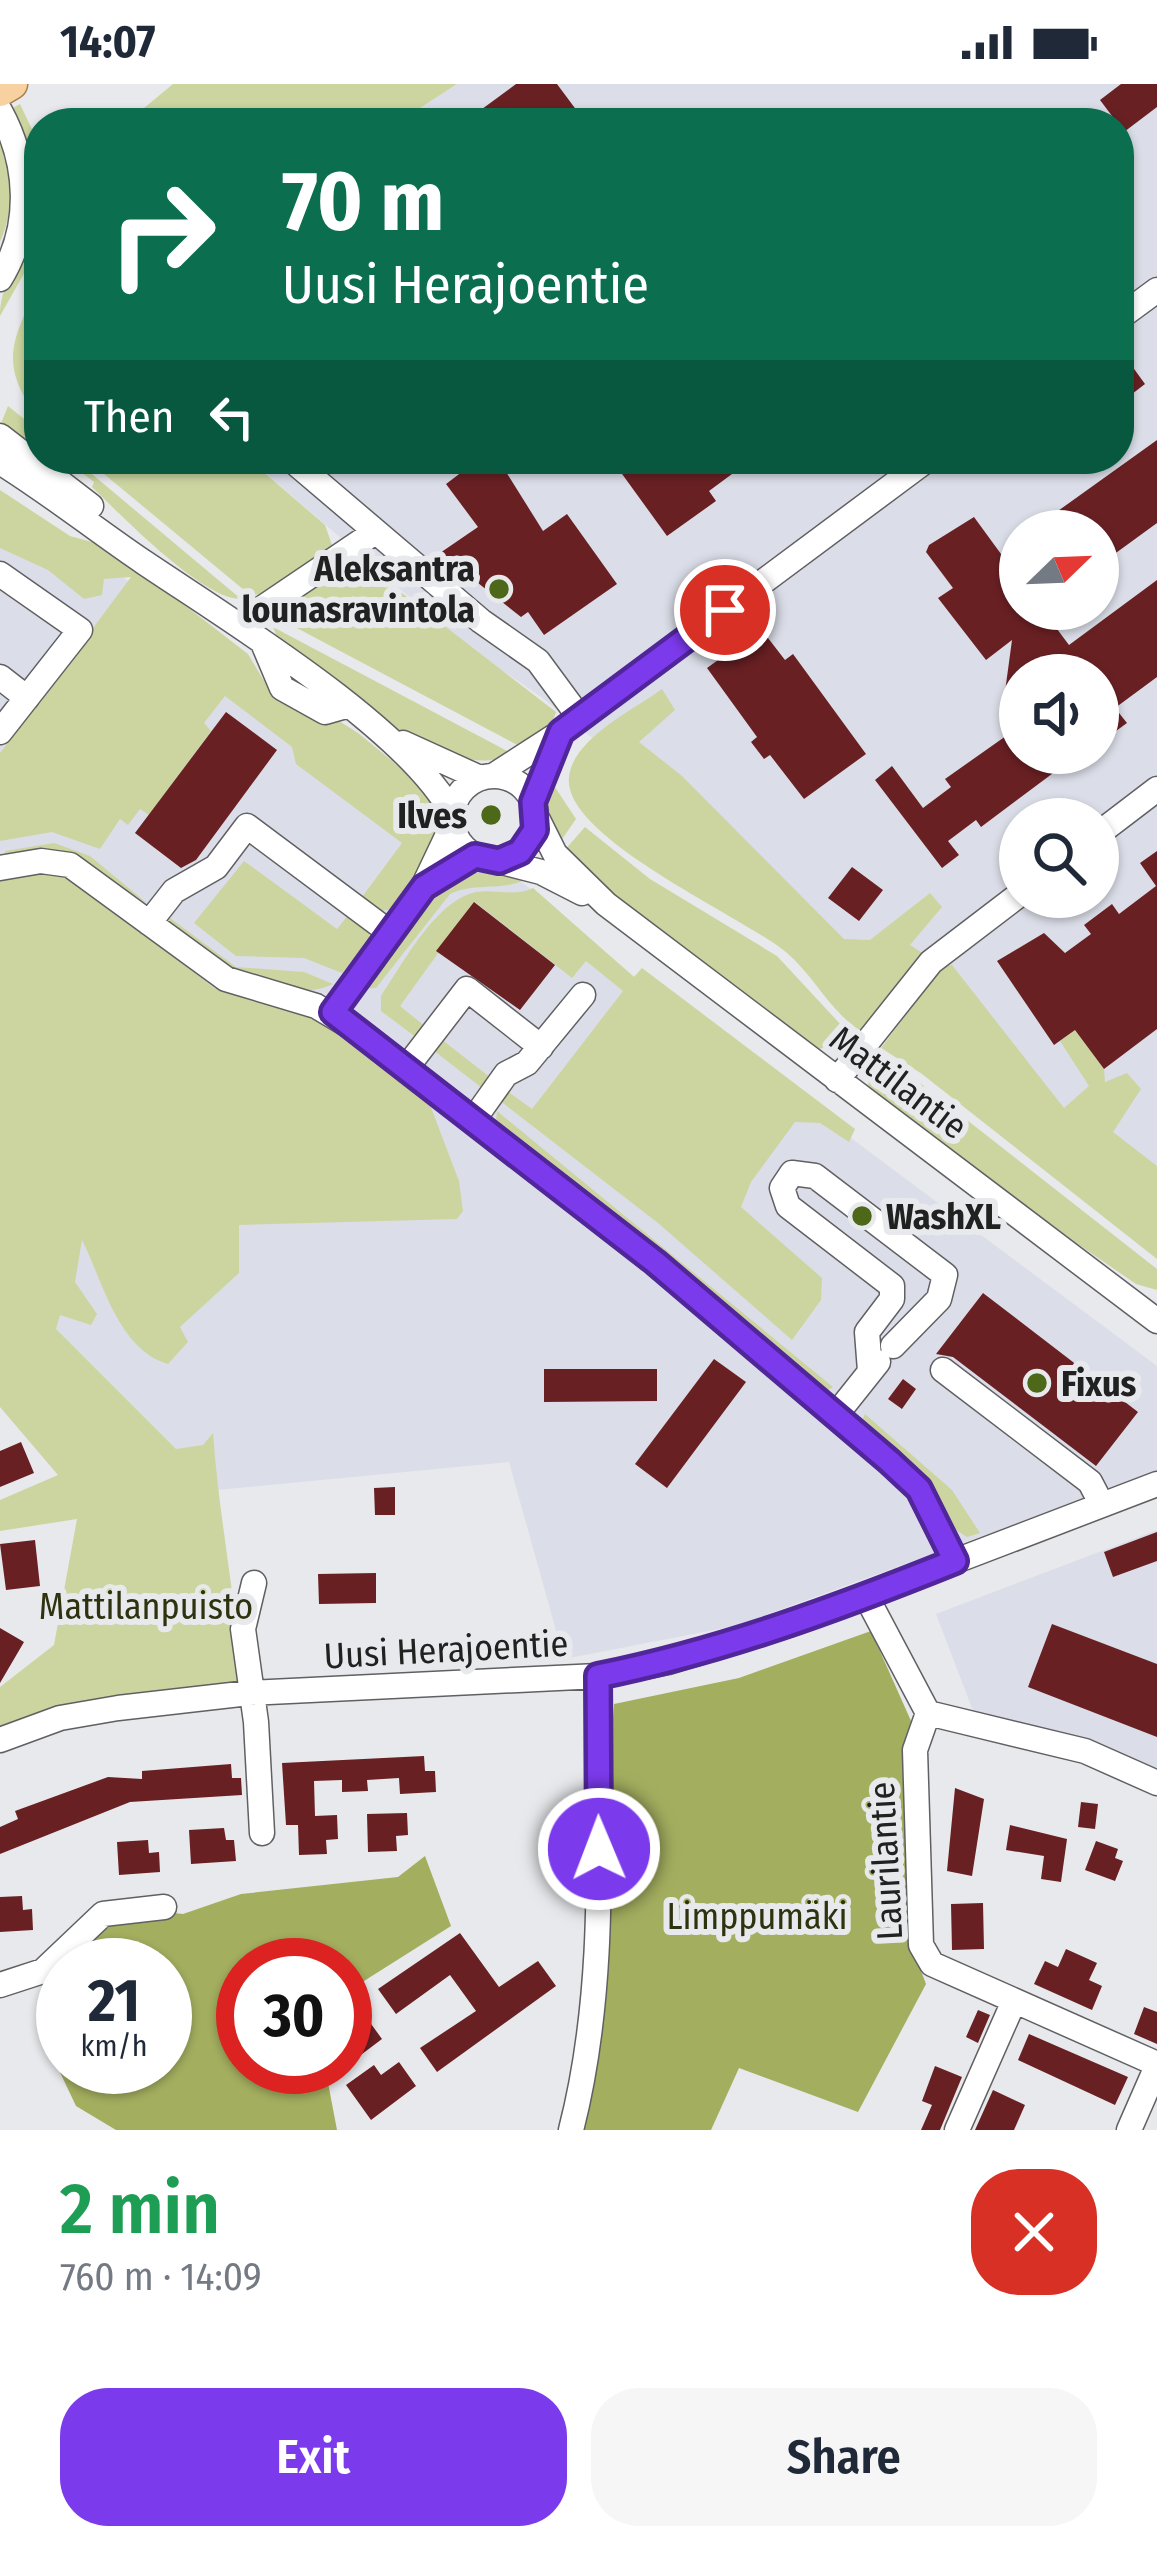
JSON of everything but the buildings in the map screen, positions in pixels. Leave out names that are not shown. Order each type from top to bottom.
[{"type":"main road","points":[[0,91],[12,84]]},
{"type":"street","points":[[0,111],[14,137],[24,186],[0,279]]},
{"type":"street","points":[[0,436],[24,455]]},
{"type":"street","points":[[0,462],[184,585],[374,728],[433,782],[452,820],[487,859]]},
{"type":"street","points":[[49,474],[155,556],[184,585]]},
{"type":"street","points":[[307,474],[538,662],[570,725],[535,809],[529,843],[424,887]]},
{"type":"street","points":[[333,1012],[424,887],[461,791],[570,725],[908,474]]},
{"type":"street","points":[[255,637],[261,610],[376,532]]},
{"type":"street","points":[[0,574],[32,591],[80,630],[0,732]]},
{"type":"street","points":[[0,677],[27,698]]},
{"type":"street","points":[[374,728],[487,777],[517,783],[535,809]]},
{"type":"street","points":[[1119,818],[1157,789]]},
{"type":"street","name":"Mattilantie","points":[[535,809],[555,854],[605,904],[1155,1318]]},
{"type":"street","points":[[148,923],[174,891],[216,867],[247,826],[388,932]]},
{"type":"street","name":"Mattilantie","points":[[487,859],[541,872],[605,904]]},
{"type":"street","points":[[0,868],[41,861],[70,866],[226,979],[333,1012],[655,1262],[919,1489],[955,1561]]},
{"type":"street","points":[[837,1080],[931,962],[999,910]]},
{"type":"street","points":[[407,1067],[467,989],[541,1047]]},
{"type":"street","points":[[474,1119],[506,1075],[527,1063],[583,995]]},
{"type":"street","points":[[836,1416],[946,1286],[942,1270],[810,1172],[787,1178],[782,1195],[788,1206],[889,1283],[892,1300],[867,1333],[870,1371]]},
{"type":"street","points":[[943,1370],[1090,1482],[1102,1505]]},
{"type":"street","name":"Uusi Herajoentie","points":[[0,1740],[84,1713],[249,1694],[598,1676],[710,1650],[866,1596],[1157,1484]]},
{"type":"street","points":[[254,1583],[242,1629],[262,1833]]},
{"type":"street","points":[[866,1596],[928,1713],[1085,1751],[1157,1783]]},
{"type":"street","points":[[571,2130],[593,1994],[598,1676]]},
{"type":"street","name":"Laurilantie","points":[[928,1713],[916,1750],[921,1945],[932,1964],[1157,2065]]},
{"type":"street","points":[[0,1984],[43,1971],[103,1914],[164,1907]]},
{"type":"street","points":[[957,2130],[1014,2000]]},
{"type":"street","points":[[1129,2130],[1157,2065]]},
{"type":"shaded area","points":[[457,84],[1157,84],[1157,1179],[918,998],[541,697],[464,644],[266,474],[1134,474],[1134,108],[420,108]]},
{"type":"shaded area","points":[[0,501],[87,550],[532,890],[636,978],[1157,1366],[1157,1472],[735,1626],[564,1659],[509,1462],[217,1490],[0,1274]]},
{"type":"shaded area","points":[[1157,1530],[1157,1768],[1066,1735],[975,1716],[936,1614]]},
{"type":"green space","points":[[173,84],[457,84],[420,108],[144,108]]},
{"type":"green space","points":[[20,104],[24,138],[19,127],[9,110]]},
{"type":"green space","points":[[0,131],[10,187],[9,214],[0,242]]},
{"type":"green space","points":[[23,256],[24,274],[0,316],[4,291]]},
{"type":"green space","points":[[24,316],[24,395],[13,354]]},
{"type":"green space","points":[[8,406],[24,419],[24,442],[0,426]]},
{"type":"green space","points":[[84,474],[92,474],[241,599],[225,596],[185,571],[92,487],[94,482]]},
{"type":"green space","points":[[104,474],[266,474],[325,525],[333,548],[266,594],[250,595]]},
{"type":"green space","points":[[0,490],[70,536],[99,544],[143,573],[248,654],[267,686],[291,707],[339,721],[424,787],[440,825],[426,865],[392,909],[381,911],[362,897],[402,843],[296,764],[292,747],[225,696],[204,723],[211,731],[149,815],[140,809],[128,825],[120,819],[100,849],[52,832],[0,841],[0,753],[131,577],[104,579],[102,595],[84,599],[48,570],[0,548]]},
{"type":"green space","points":[[350,566],[367,566],[556,712],[552,723],[523,748],[276,617],[283,606]]},
{"type":"green space","points":[[273,627],[513,754],[485,760],[455,756],[423,743],[328,679],[278,639]]},
{"type":"green space","points":[[662,689],[675,710],[639,742],[682,776],[844,939],[870,940],[930,893],[942,907],[910,945],[924,954],[864,1033],[842,1016],[787,953],[624,850],[575,801],[569,777],[581,750],[606,726]]},
{"type":"green space","points":[[549,778],[576,819],[558,845],[546,812]]},
{"type":"green space","points":[[585,827],[650,879],[777,956],[855,1040],[819,1049],[574,864],[563,852]]},
{"type":"green space","points":[[54,843],[90,856],[148,904],[69,853],[39,849],[6,856],[5,851]]},
{"type":"green space","points":[[244,861],[337,929],[349,914],[367,927],[370,938],[342,973],[304,958],[236,956],[194,923]]},
{"type":"green space","name":"Mattilanpuisto","points":[[54,872],[72,878],[214,988],[318,1019],[427,1097],[459,1181],[463,1211],[457,1219],[239,1225],[239,1273],[180,1327],[188,1342],[168,1364],[151,1356],[124,1329],[82,1240],[75,1282],[97,1314],[91,1325],[60,1315],[56,1329],[176,1449],[203,1445],[213,1433],[242,1683],[100,1698],[0,1728],[0,1687],[54,1645],[77,1519],[0,1531],[0,1500],[58,1475],[0,1407],[0,881]]},
{"type":"green space","points":[[466,872],[529,876],[512,884],[450,894],[376,988],[361,989],[420,907]]},
{"type":"green space","points":[[533,888],[634,977],[642,968],[855,1129],[849,1142],[820,1123],[795,1122],[751,1182],[741,1207],[822,1278],[821,1300],[792,1340],[658,1223],[499,1100],[507,1091],[532,1109],[623,991],[586,961],[572,978],[475,902],[400,1006],[426,1027],[417,1038],[381,1011],[381,996],[421,935],[447,907],[476,892]]},
{"type":"green space","points":[[166,915],[236,967],[304,972],[333,984],[312,990],[267,983],[244,973],[199,946],[163,920]]},
{"type":"green space","points":[[952,965],[1064,1108],[1089,1086],[1060,1041],[1075,1030],[1104,1069],[1105,1082],[1127,1073],[1141,1089],[1113,1132],[1157,1166],[1157,1259],[922,1074],[881,1048],[942,967]]},
{"type":"green space","points":[[441,1039],[491,1078],[482,1088],[433,1050]]},
{"type":"green space","points":[[874,1057],[916,1080],[1157,1269],[1157,1290],[1136,1284],[1075,1242],[880,1097],[868,1086]]},
{"type":"green space","points":[[497,1111],[833,1387],[824,1393],[673,1263],[496,1121]]},
{"type":"green space","points":[[865,1414],[952,1490],[980,1533],[967,1537],[956,1530],[924,1479],[861,1423]]},
{"type":"green space","name":"Limppumäki","points":[[871,1631],[911,1721],[905,1765],[913,1950],[926,1984],[858,2112],[739,2068],[711,2130],[581,2130],[614,1704],[739,1678]]},
{"type":"green space","points":[[425,1856],[451,1926],[372,1976],[372,1938],[216,1938],[216,2094],[330,2094],[337,2130],[116,2130],[76,2106],[70,2094],[192,2094],[192,1938],[89,1938],[131,1908],[183,1914],[241,1894],[398,1877]]},
{"type":"place","name":"Aleksantra lounasravintola","points":[[499,589]]},
{"type":"place","name":"Ilves","points":[[491,815]]},
{"type":"place","name":"WashXL","points":[[862,1216]]},
{"type":"place","name":"Fixus","points":[[1037,1383]]},
{"type":"route","points":[[599,1849],[598,1676],[668,1662],[761,1634],[955,1561],[939,1520],[919,1489],[889,1461],[655,1262],[333,1012],[424,887],[475,856],[499,861],[529,843],[535,830],[533,802],[561,732],[725,610]]}]
